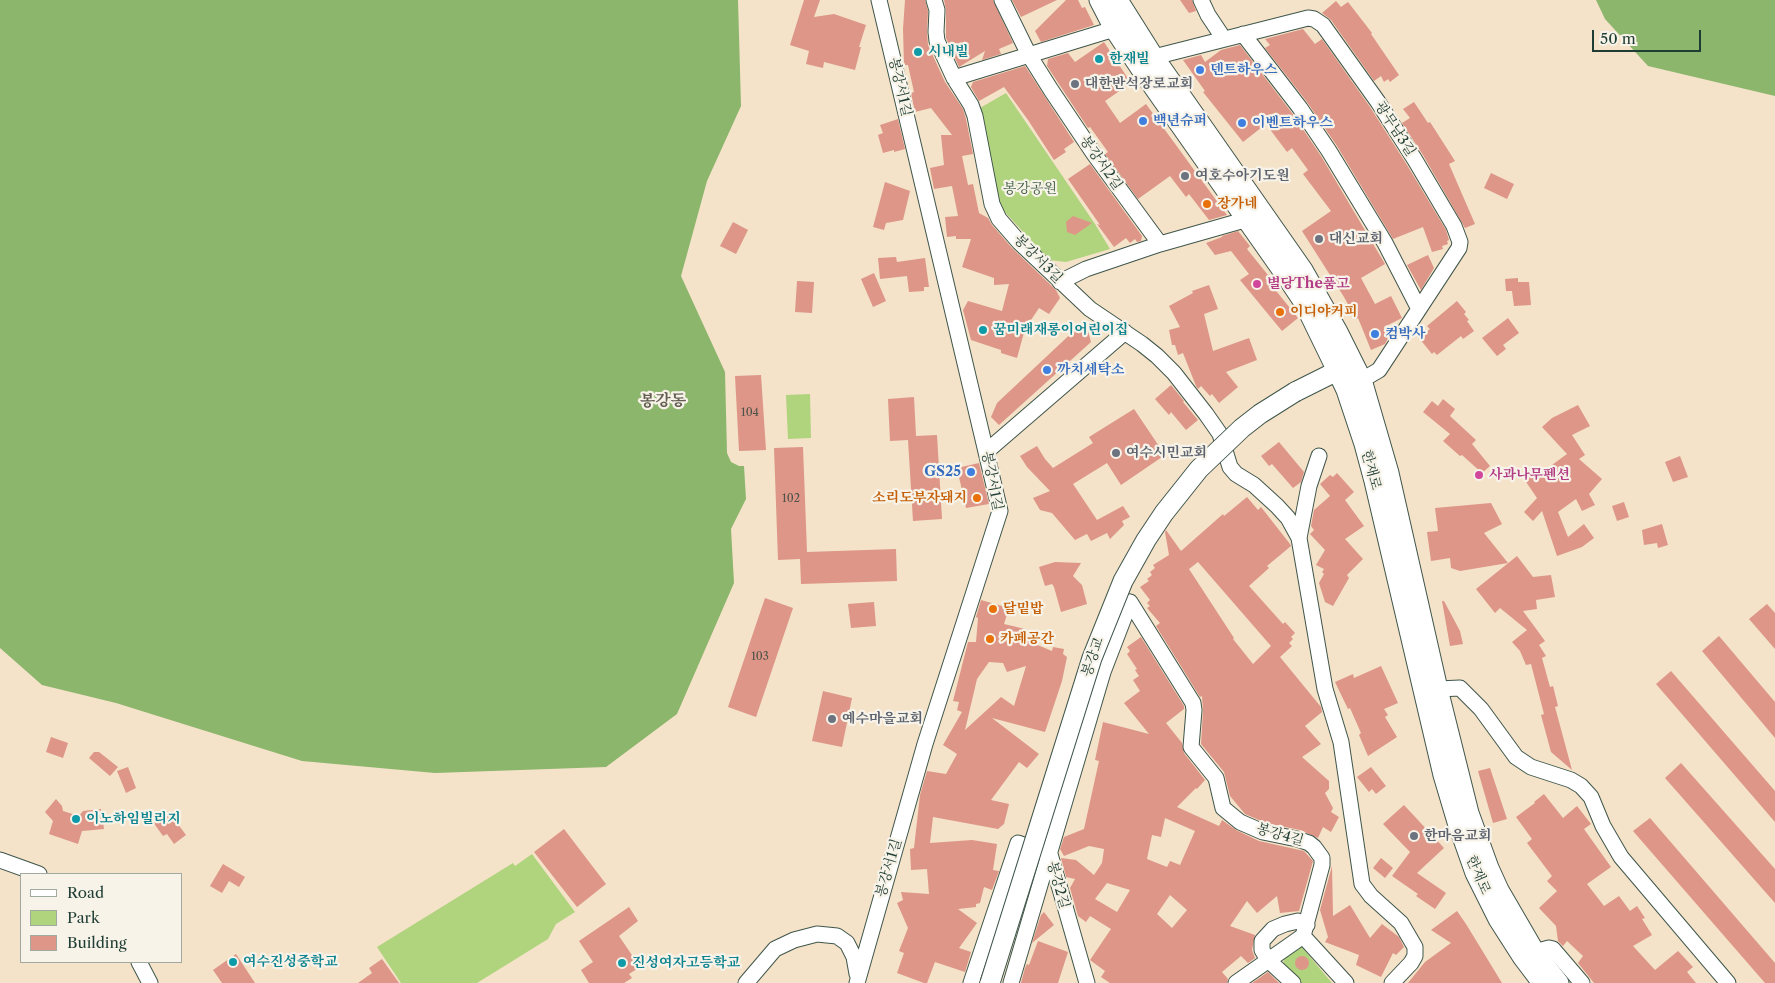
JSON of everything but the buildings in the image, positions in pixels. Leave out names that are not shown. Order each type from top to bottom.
[{"type":"street","name":"봉강서1길","points":[[857,983],[924,744],[1000,516],[1000,507],[987,451],[879,0]]},
{"type":"street","name":"봉강서3길","points":[[934,0],[937,10],[937,41],[954,78],[966,96],[975,116],[994,211],[999,219],[1018,242],[1090,310],[1158,356],[1190,393],[1220,434],[1230,467],[1236,474],[1254,485],[1277,506],[1288,518],[1299,538]]},
{"type":"street","name":"봉강서2길","points":[[1002,0],[1029,55],[1094,154],[1160,244]]},
{"type":"street","name":"한재로","points":[[1099,0],[1114,29],[1248,219],[1304,303],[1338,371],[1364,444],[1374,481],[1443,775],[1457,822],[1475,872],[1498,919],[1542,983]]},
{"type":"street","name":"한재로","points":[[1118,0],[1154,57],[1303,270],[1338,332],[1362,380],[1389,473],[1438,689],[1469,813],[1489,868],[1512,913],[1535,952],[1559,983]]},
{"type":"street","points":[[1201,0],[1208,15],[1224,39]]},
{"type":"street","name":"광무남3길","points":[[1154,57],[1308,18],[1318,21],[1354,67],[1410,152],[1454,226],[1460,242],[1459,248],[1379,370],[1362,380]]},
{"type":"street","points":[[954,78],[1114,29]]},
{"type":"street","points":[[1243,34],[1300,108],[1329,152],[1385,243],[1419,309]]},
{"type":"street","points":[[1060,282],[1086,268],[1160,244],[1248,219]]},
{"type":"street","points":[[987,451],[1125,332]]},
{"type":"street","points":[[1338,371],[1362,380]]},
{"type":"street","name":"봉강교","points":[[990,983],[1092,658],[1123,581],[1146,540],[1164,512],[1199,469],[1242,428],[1295,392],[1338,371]]},
{"type":"street","points":[[1319,456],[1309,486],[1299,538],[1325,689],[1341,742],[1362,884],[1371,896],[1401,923],[1410,936],[1415,948],[1415,956],[1411,963],[1392,983]]},
{"type":"street","name":"봉강4길","points":[[1050,854],[1103,672],[1130,602],[1193,703],[1190,746],[1216,778],[1223,808],[1240,822],[1263,832],[1309,843],[1322,858],[1322,865],[1305,931]]},
{"type":"street","points":[[1438,689],[1460,688],[1481,709],[1516,757],[1531,767],[1571,780],[1581,786],[1591,796],[1603,826],[1621,857],[1728,983]]},
{"type":"street","points":[[971,983],[1018,843],[1050,854]]},
{"type":"street","name":"봉강2길","points":[[1011,983],[1050,854]]},
{"type":"street","name":"봉강2길","points":[[1050,854],[1087,983]]},
{"type":"street","points":[[0,860],[37,873]]},
{"type":"street","points":[[1293,983],[1268,960],[1261,944],[1268,932],[1298,921],[1346,983]]},
{"type":"street","points":[[1236,983],[1305,931]]},
{"type":"street","points":[[746,983],[775,949],[794,940],[817,934],[837,936],[847,943],[854,958],[857,983]]},
{"type":"street","points":[[1535,952],[1549,948],[1553,949],[1582,983]]},
{"type":"street","points":[[140,963],[150,983]]},
{"type":"green space","points":[[0,0],[738,0],[741,106],[707,181],[681,276],[725,372],[727,453],[731,462],[744,466],[746,499],[731,529],[734,583],[677,714],[606,767],[435,773],[302,761],[116,703],[42,685],[0,648]]},
{"type":"green space","points":[[1596,0],[1775,0],[1775,96],[1648,66],[1605,19]]},
{"type":"green space","name":"봉강공원","points":[[1006,93],[1110,249],[1066,262],[1049,260],[1002,209],[997,200],[980,108]]},
{"type":"green space","points":[[810,394],[811,438],[788,439],[786,395]]},
{"type":"green space","points":[[532,854],[575,912],[556,924],[548,939],[477,983],[401,983],[377,947],[513,863],[515,866]]},
{"type":"green space","points":[[1300,945],[1332,983],[1300,983],[1283,965],[1284,959]]},
{"type":"place","name":"시내빌","points":[[918,52]]},
{"type":"place","name":"한재빌","points":[[1099,59]]},
{"type":"place","name":"덴트하우스","points":[[1200,70]]},
{"type":"place","name":"대한반석장로교회","points":[[1075,84]]},
{"type":"place","name":"백년슈퍼","points":[[1143,121]]},
{"type":"place","name":"이벤트하우스","points":[[1242,123]]},
{"type":"place","name":"여호수아기도원","points":[[1185,176]]},
{"type":"place","name":"장가네","points":[[1207,204]]},
{"type":"place","name":"대신교회","points":[[1319,239]]},
{"type":"place","name":"별당The품고","points":[[1257,284]]},
{"type":"place","name":"이디야커피","points":[[1280,312]]},
{"type":"place","name":"꿈미래재롱이어린이집","points":[[983,330]]},
{"type":"place","name":"컴박사","points":[[1375,334]]},
{"type":"place","name":"까치세탁소","points":[[1047,370]]},
{"type":"place","name":"여수시민교회","points":[[1116,453]]},
{"type":"place","name":"GS25","points":[[971,472]]},
{"type":"place","name":"사과나무펜션","points":[[1479,475]]},
{"type":"place","name":"소리도부자돼지","points":[[977,498]]},
{"type":"place","name":"달밑밥","points":[[993,609]]},
{"type":"place","name":"카페공간","points":[[990,639]]},
{"type":"place","name":"예수마을교회","points":[[832,719]]},
{"type":"place","name":"이노하임빌리지","points":[[76,819]]},
{"type":"place","name":"한마음교회","points":[[1414,836]]},
{"type":"place","name":"여수진성중학교","points":[[233,962]]},
{"type":"place","name":"진성여자고등학교","points":[[622,963]]},
{"type":"district","name":"봉강동","points":[[663,401]]}]
